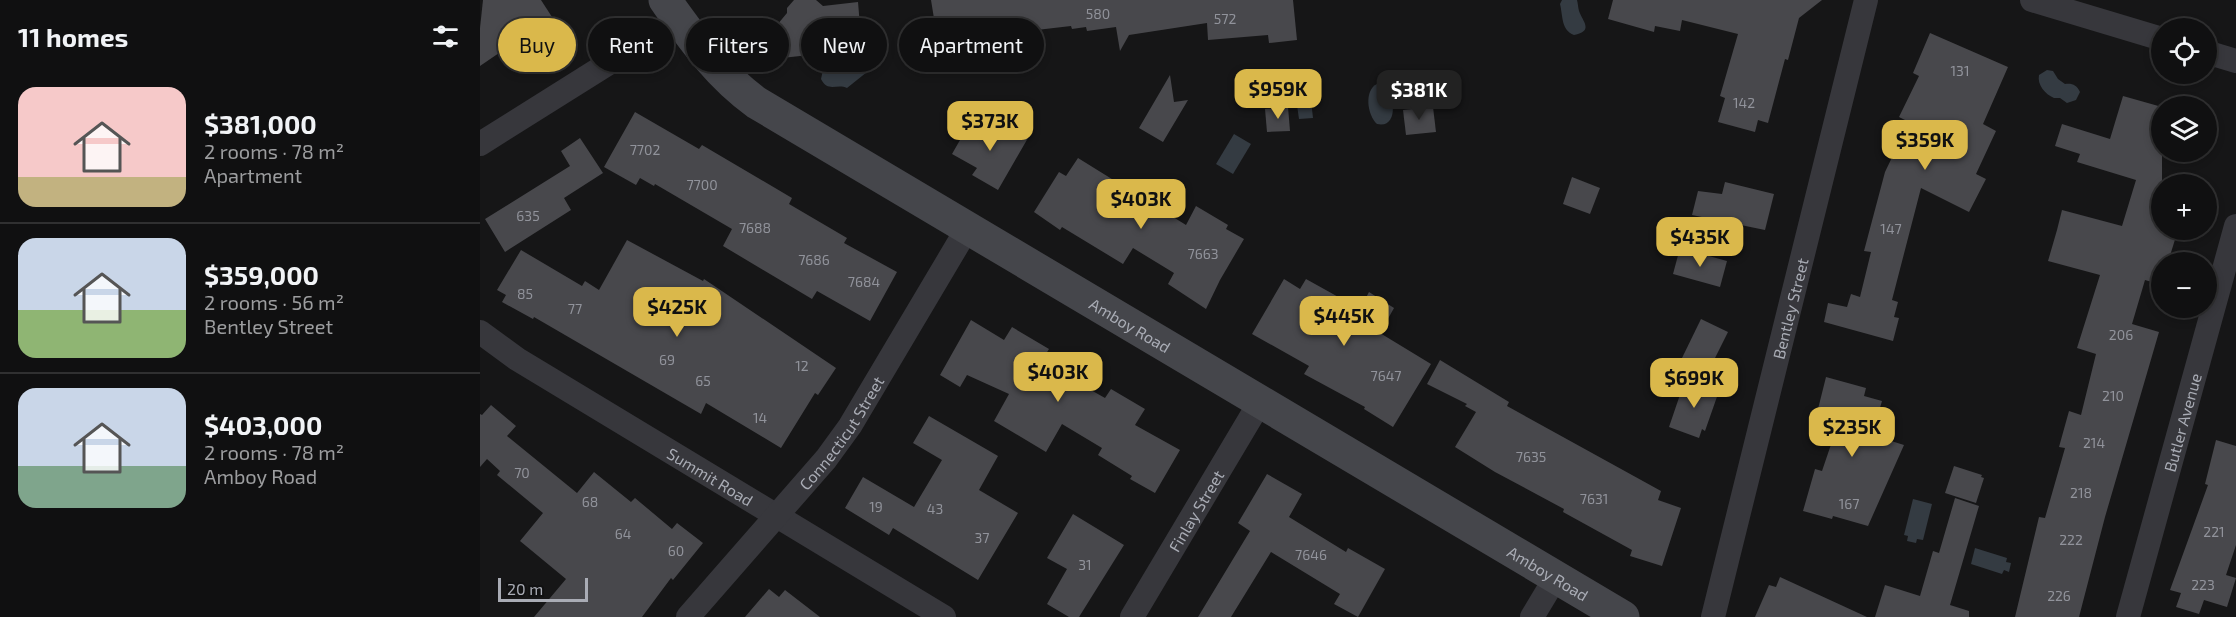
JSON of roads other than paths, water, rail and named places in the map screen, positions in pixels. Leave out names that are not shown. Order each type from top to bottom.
[{"type":"street","name":"Bentley Street","points":[[1713,617],[1866,0]]},
{"type":"street","points":[[2032,0],[2151,36]]},
{"type":"street","points":[[480,144],[672,10]]},
{"type":"street","name":"Amboy Road","points":[[672,10],[710,61],[736,88],[967,229],[1623,617]]},
{"type":"street","points":[[2217,55],[2236,61]]},
{"type":"street","name":"Butler Avenue","points":[[2128,617],[2236,226]]},
{"type":"street","name":"Connecticut Street","points":[[688,617],[777,517],[826,459],[850,426],[967,229]]},
{"type":"street","name":"Summit Road","points":[[480,333],[517,359],[944,617]]},
{"type":"street","name":"Finlay Street","points":[[1132,617],[1260,402]]},
{"type":"street","points":[[1532,617],[1556,577]]}]
